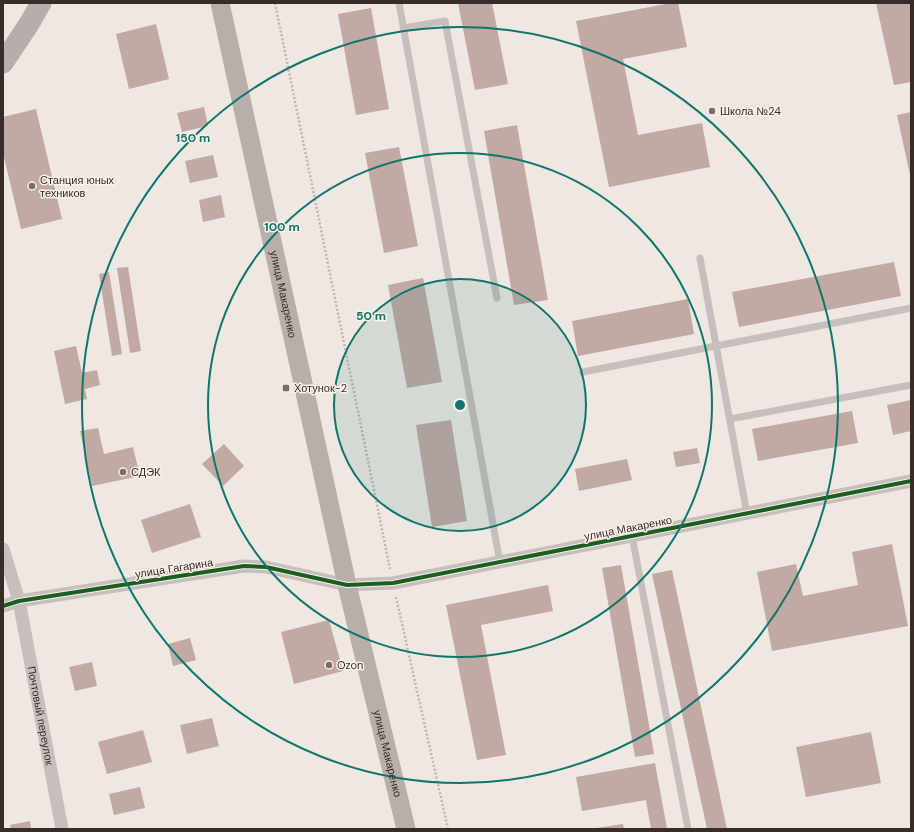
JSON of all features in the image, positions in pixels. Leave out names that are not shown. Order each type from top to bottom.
[{"type":"main road","points":[[3,63],[41,3]]},
{"type":"main road","name":"улица Макаренко","points":[[220,3],[347,585],[406,829]]},
{"type":"street","name":"улица Макаренко","points":[[347,585],[393,583],[911,482]]},
{"type":"street","name":"Почтовый переулок","points":[[3,549],[19,601],[62,829]]},
{"type":"street","name":"улица Гагарина","points":[[3,606],[19,601],[244,566],[266,567],[347,585]]},
{"type":"lane","points":[[399,3],[500,563]]},
{"type":"lane","points":[[403,28],[445,21],[497,298]]},
{"type":"lane","points":[[700,258],[747,514]]},
{"type":"lane","points":[[583,372],[911,308]]},
{"type":"lane","points":[[730,419],[911,385]]},
{"type":"lane","points":[[632,536],[688,829]]},
{"type":"path","points":[[275,3],[393,583],[448,829]]},
{"type":"building","points":[[458,3],[492,3],[508,84],[475,90]]},
{"type":"building","points":[[671,3],[678,3],[687,47],[623,59],[638,135],[702,123],[710,167],[609,187],[576,21]]},
{"type":"building","points":[[876,3],[911,3],[911,82],[894,85]]},
{"type":"building","points":[[371,8],[389,109],[356,115],[338,14]]},
{"type":"building","points":[[156,24],[169,79],[129,89],[116,34]]},
{"type":"building","points":[[204,107],[208,126],[182,132],[177,113]]},
{"type":"building","name":"Станция юных техников","points":[[36,109],[62,219],[21,229],[3,153],[3,117]]},
{"type":"building","points":[[911,112],[911,175],[910,175],[897,115]]},
{"type":"building","points":[[517,125],[548,300],[514,305],[484,131]]},
{"type":"building","points":[[399,147],[418,246],[384,253],[365,153]]},
{"type":"building","points":[[213,155],[218,177],[190,183],[185,161]]},
{"type":"building","points":[[221,195],[225,217],[203,222],[199,200]]},
{"type":"building","points":[[894,262],[901,296],[739,327],[732,292]]},
{"type":"building","points":[[128,267],[141,351],[130,353],[117,268]]},
{"type":"building","points":[[109,272],[122,354],[112,356],[99,274]]},
{"type":"building","points":[[423,278],[442,382],[407,388],[388,285]]},
{"type":"building","points":[[688,299],[694,334],[578,356],[572,321]]},
{"type":"building","points":[[76,346],[82,373],[97,370],[100,385],[85,389],[87,399],[65,404],[54,351]]},
{"type":"building","points":[[911,400],[911,431],[893,435],[887,405]]},
{"type":"building","points":[[852,411],[858,443],[758,461],[752,429]]},
{"type":"building","points":[[451,420],[467,521],[432,527],[416,425]]},
{"type":"building","points":[[98,428],[104,454],[133,447],[140,476],[92,486],[80,431]]},
{"type":"building","points":[[224,444],[244,466],[223,486],[202,464]]},
{"type":"building","points":[[697,448],[700,463],[676,467],[673,452]]},
{"type":"building","points":[[627,459],[632,480],[579,491],[575,469]]},
{"type":"building","points":[[190,504],[201,537],[152,553],[141,520]]},
{"type":"building","points":[[892,544],[908,626],[772,651],[757,572],[796,564],[803,596],[858,585],[852,552]]},
{"type":"building","points":[[621,565],[654,754],[635,757],[602,568]]},
{"type":"building","points":[[672,570],[727,829],[707,829],[652,574]]},
{"type":"building","points":[[548,585],[553,611],[481,625],[506,755],[477,760],[446,605]]},
{"type":"building","points":[[329,620],[343,671],[294,684],[281,632]]},
{"type":"building","points":[[190,638],[196,660],[173,666],[168,644]]},
{"type":"building","points":[[92,662],[97,686],[75,691],[69,667]]},
{"type":"building","points":[[212,718],[219,746],[187,754],[180,725]]},
{"type":"building","points":[[143,730],[152,762],[107,774],[98,742]]},
{"type":"building","points":[[871,732],[881,783],[806,797],[796,747]]},
{"type":"building","points":[[655,763],[667,829],[651,829],[646,800],[582,811],[576,777]]},
{"type":"building","points":[[140,787],[145,808],[114,815],[109,794]]},
{"type":"building","points":[[30,821],[31,829],[11,829],[10,825]]},
{"type":"building","points":[[623,824],[624,829],[596,829],[596,828]]},
{"type":"cycle path","points":[[3,606],[19,601],[244,566],[266,567],[347,585],[393,583],[911,481]]},
{"type":"place","name":"Школа №24","points":[[712,111]]},
{"type":"place","name":"Станция юных техников","points":[[32,186]]},
{"type":"place","name":"Хотунок-2","points":[[286,388]]},
{"type":"place","name":"СДЭК","points":[[123,472]]},
{"type":"place","name":"Ozon","points":[[329,665]]}]
